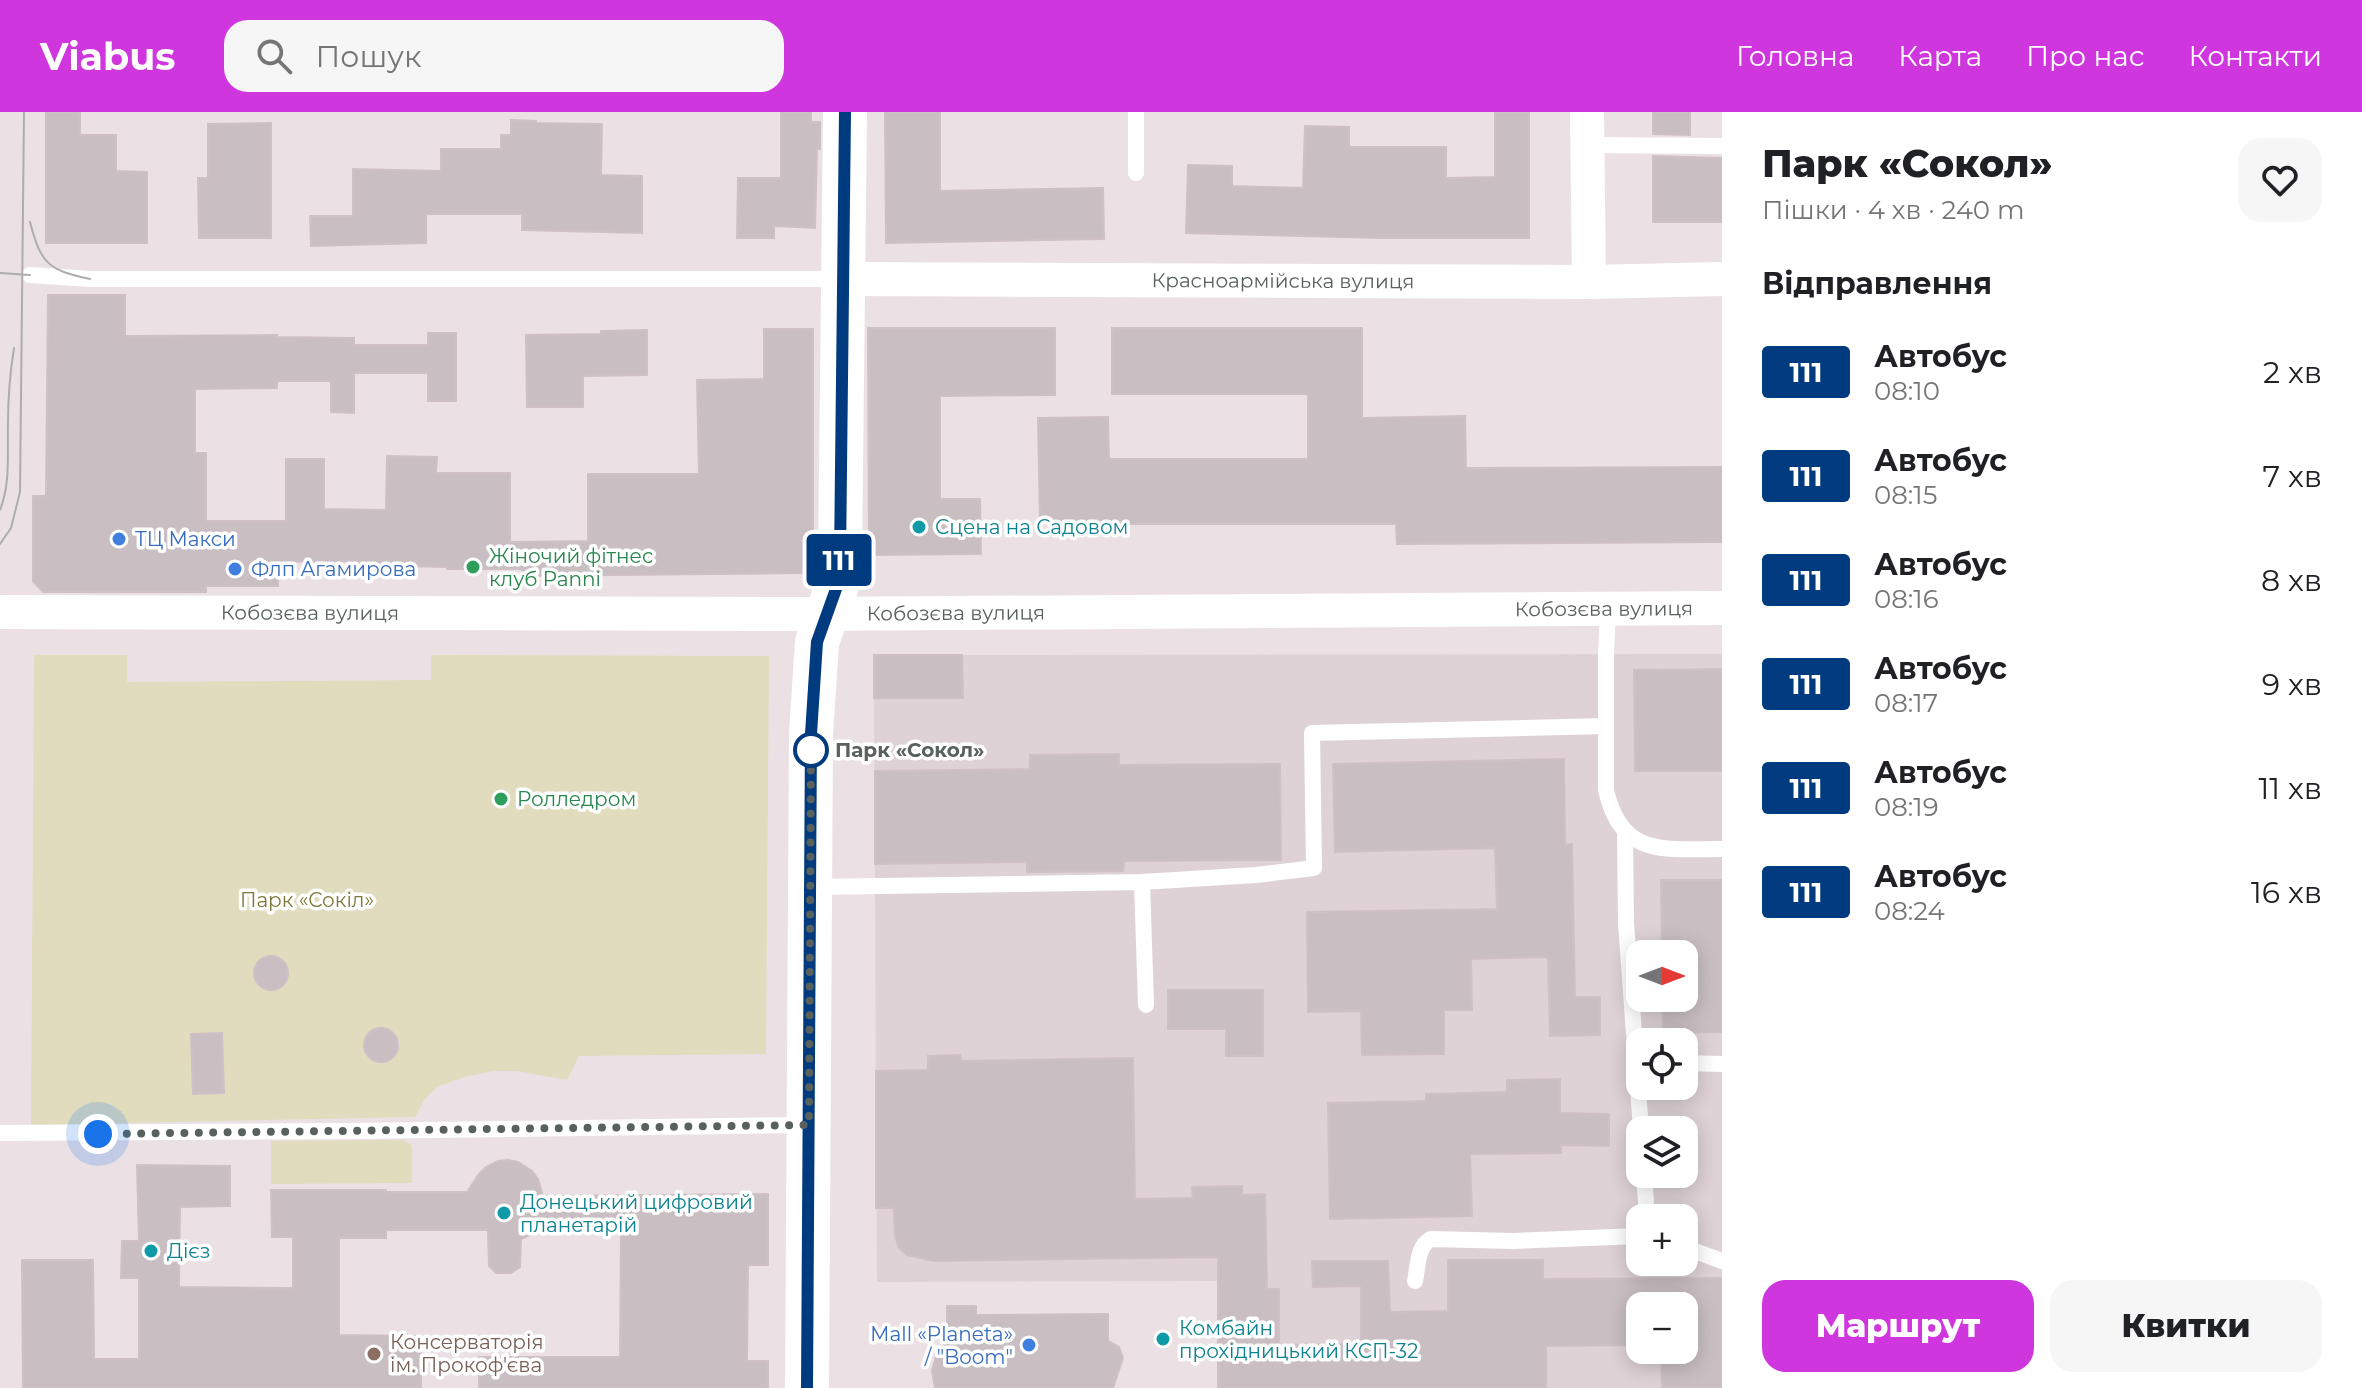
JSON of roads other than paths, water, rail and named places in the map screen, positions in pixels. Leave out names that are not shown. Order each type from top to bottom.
[{"type":"street","points":[[807,1388],[811,734],[817,642],[836,589],[840,558],[845,112]]},
{"type":"street","points":[[1587,128],[1589,282]]},
{"type":"street","name":"Красноармійська вулиця","points":[[843,279],[1589,282],[1722,279]]},
{"type":"street","name":"Кобозєва вулиця","points":[[0,612],[466,614],[1722,608]]},
{"type":"lane","points":[[1136,112],[1136,173]]},
{"type":"lane","points":[[1587,128],[1722,146]]},
{"type":"lane","points":[[30,275],[90,279],[843,279]]},
{"type":"lane","points":[[1608,609],[1606,790],[1609,808],[1625,834],[1626,923],[1635,1028]]},
{"type":"lane","points":[[811,887],[1142,882],[1314,868],[1312,733],[1605,726]]},
{"type":"lane","points":[[1625,834],[1657,847],[1722,849]]},
{"type":"lane","points":[[1142,882],[1146,1005]]},
{"type":"lane","points":[[1698,1063],[1722,1064]]},
{"type":"lane","points":[[0,1133],[809,1125]]},
{"type":"lane","points":[[1415,1281],[1421,1248],[1431,1239],[1513,1241],[1626,1237]]},
{"type":"lane","points":[[1698,1252],[1722,1261]]},
{"type":"tram line","points":[[0,544],[11,528],[20,492],[24,112]]},
{"type":"tram line","points":[[30,222],[38,247],[48,263],[64,272],[90,279]]},
{"type":"tram line","points":[[0,273],[30,275]]},
{"type":"tram line","points":[[0,510],[7,478],[9,394],[14,348]]},
{"type":"place","name":"Сцена на Садовом","points":[[919,527]]},
{"type":"place","name":"ТЦ Макси","points":[[119,539]]},
{"type":"place","name":"Жіночий фітнес клуб Panni","points":[[473,567]]},
{"type":"place","name":"Флп Агамирова","points":[[235,569]]},
{"type":"place","name":"Парк «Сокол»","points":[[811,750]]},
{"type":"place","name":"Ролледром","points":[[501,799]]},
{"type":"place","name":"Донецький цифровий планетарій","points":[[504,1213]]},
{"type":"place","name":"Дієз","points":[[151,1251]]},
{"type":"place","name":"Комбайн прохідницький КСП-32","points":[[1163,1339]]},
{"type":"place","name":"Mall «Planeta» / \"Boom\"","points":[[1029,1345]]},
{"type":"place","name":"Консерваторія ім. Прокоф'єва","points":[[374,1354]]},
{"type":"park label","name":"Парк «Сокіл»","points":[[307,900]]}]
